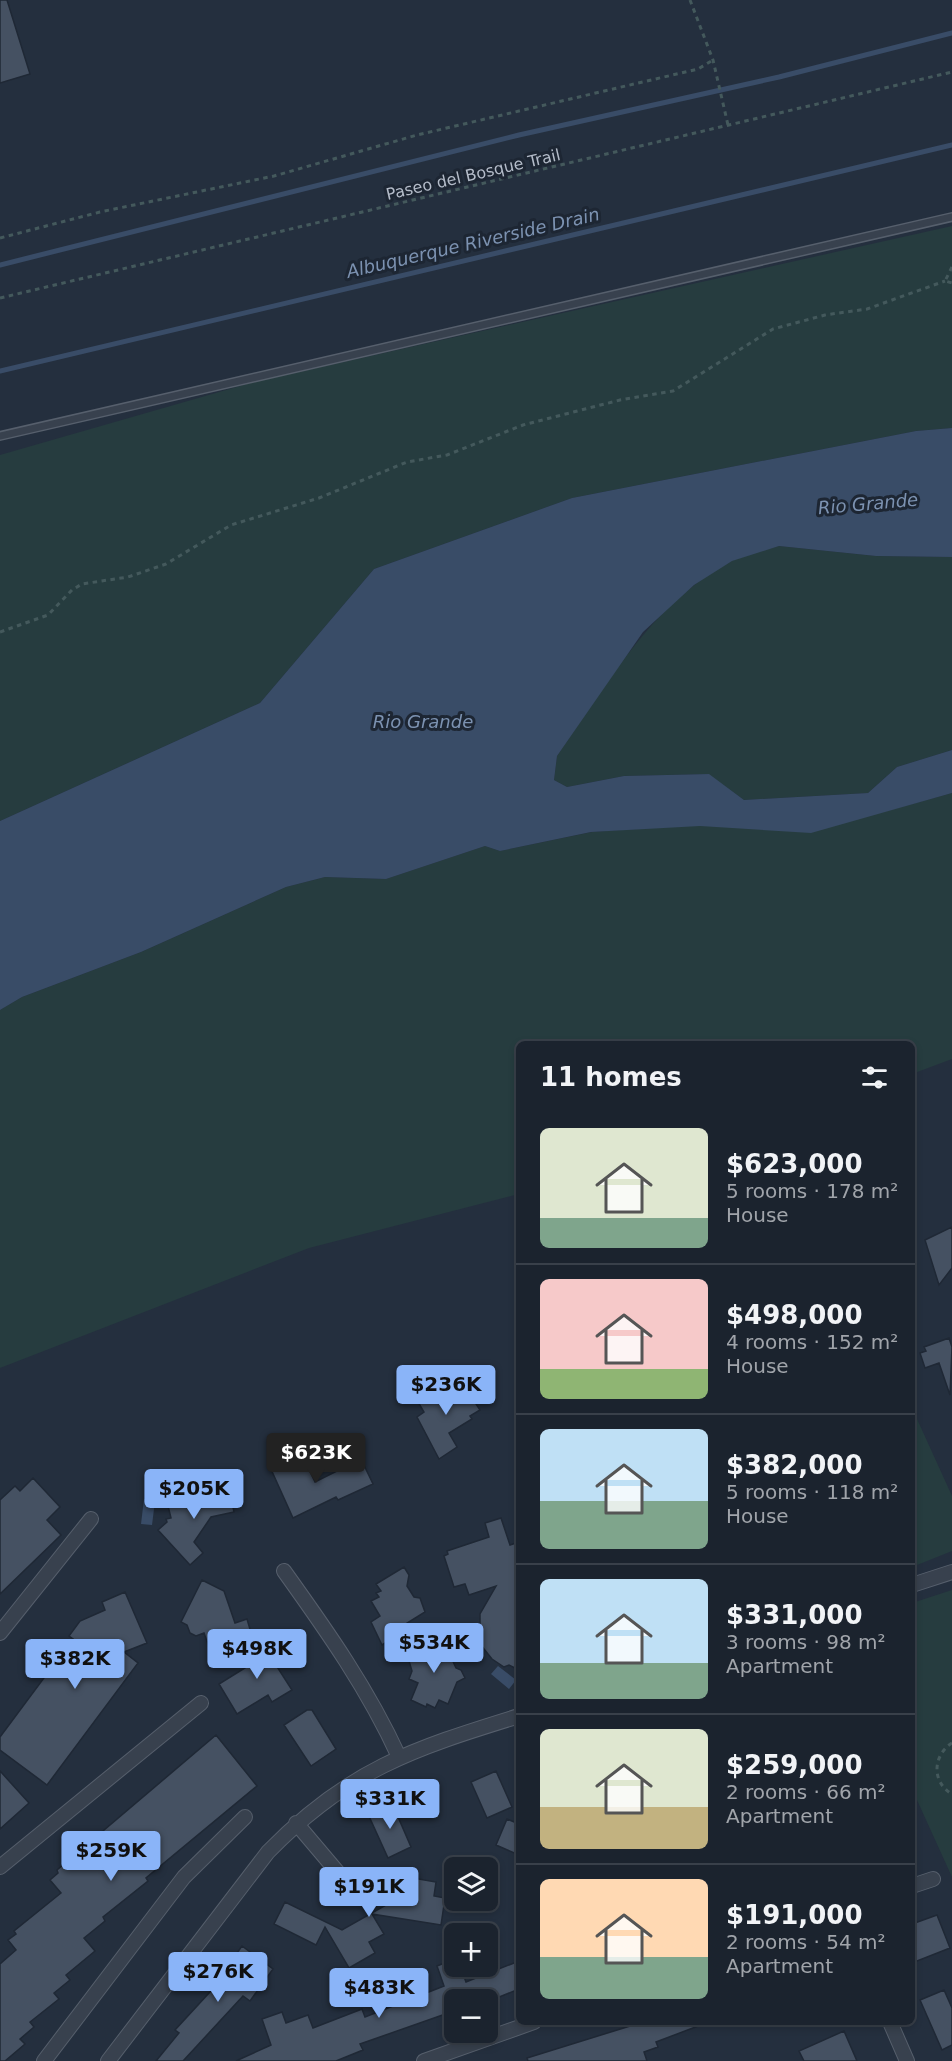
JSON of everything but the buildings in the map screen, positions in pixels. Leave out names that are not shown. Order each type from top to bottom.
[{"type":"street","points":[[0,1633],[91,1519]]},
{"type":"street","points":[[284,1571],[345,1657],[377,1709],[399,1757]]},
{"type":"street","points":[[915,1584],[952,1572]]},
{"type":"street","points":[[0,1867],[201,1703]]},
{"type":"street","points":[[108,2061],[268,1852],[296,1823],[325,1799],[360,1776],[399,1757],[429,1744],[516,1717]]},
{"type":"street","points":[[44,2061],[184,1877],[244,1817]]},
{"type":"street","points":[[296,1823],[340,1875]]},
{"type":"street","points":[[915,1885],[933,1879]]},
{"type":"street","points":[[424,2061],[526,2025]]},
{"type":"street","points":[[891,2025],[907,2061]]},
{"type":"lane","points":[[0,436],[952,217]]},
{"type":"path","points":[[690,0],[713,60],[728,125]]},
{"type":"path","points":[[0,238],[100,212],[274,176],[417,135],[698,69],[713,60]]},
{"type":"path","name":"Paseo del Bosque Trail","points":[[0,298],[952,72]]},
{"type":"path","points":[[0,632],[48,615],[72,590],[82,584],[128,577],[166,564],[231,525],[319,498],[407,462],[447,454],[523,424],[620,400],[673,391],[773,328],[825,315],[867,309],[945,280],[952,267]]},
{"type":"path","points":[[945,280],[952,283]]},
{"type":"path","points":[[952,1743],[942,1751],[937,1770],[942,1784],[952,1794]]},
{"type":"green space","points":[[952,226],[952,428],[916,431],[572,498],[374,569],[260,703],[0,821],[0,455],[254,382]]},
{"type":"green space","points":[[779,546],[876,556],[952,557],[952,750],[897,767],[868,793],[744,800],[708,774],[624,776],[567,787],[554,780],[557,756],[613,674],[654,623],[702,579],[735,559]]},
{"type":"green space","points":[[952,793],[952,1059],[915,1073],[915,1041],[516,1041],[516,1195],[309,1248],[0,1368],[0,1010],[22,997],[141,952],[286,887],[325,877],[386,879],[485,846],[500,851],[592,832],[883,812]]},
{"type":"green space","points":[[915,1415],[952,1496],[952,1551],[915,1566]]},
{"type":"green space","points":[[952,1590],[952,1877],[915,1796],[915,1602]]},
{"type":"water","name":"Rio Grande","points":[[952,428],[952,557],[876,556],[779,546],[732,561],[694,585],[643,632],[557,756],[554,780],[567,787],[624,776],[709,774],[744,800],[868,793],[897,767],[952,750],[952,793],[811,833],[700,826],[591,832],[500,851],[485,846],[386,879],[325,877],[286,887],[141,952],[22,997],[0,1010],[0,821],[260,703],[374,569],[572,498],[916,431]]},
{"type":"water","points":[[144,1499],[155,1501],[152,1525],[141,1524]]},
{"type":"water","points":[[449,1628],[456,1632],[461,1644],[458,1648],[451,1645],[445,1635],[441,1634],[443,1630]]},
{"type":"water","points":[[498,1666],[516,1680],[509,1689],[491,1674]]},
{"type":"waterway","points":[[0,265],[519,135],[779,77],[952,33]]},
{"type":"waterway","name":"Albuquerque Riverside Drain","points":[[0,371],[952,145]]}]
